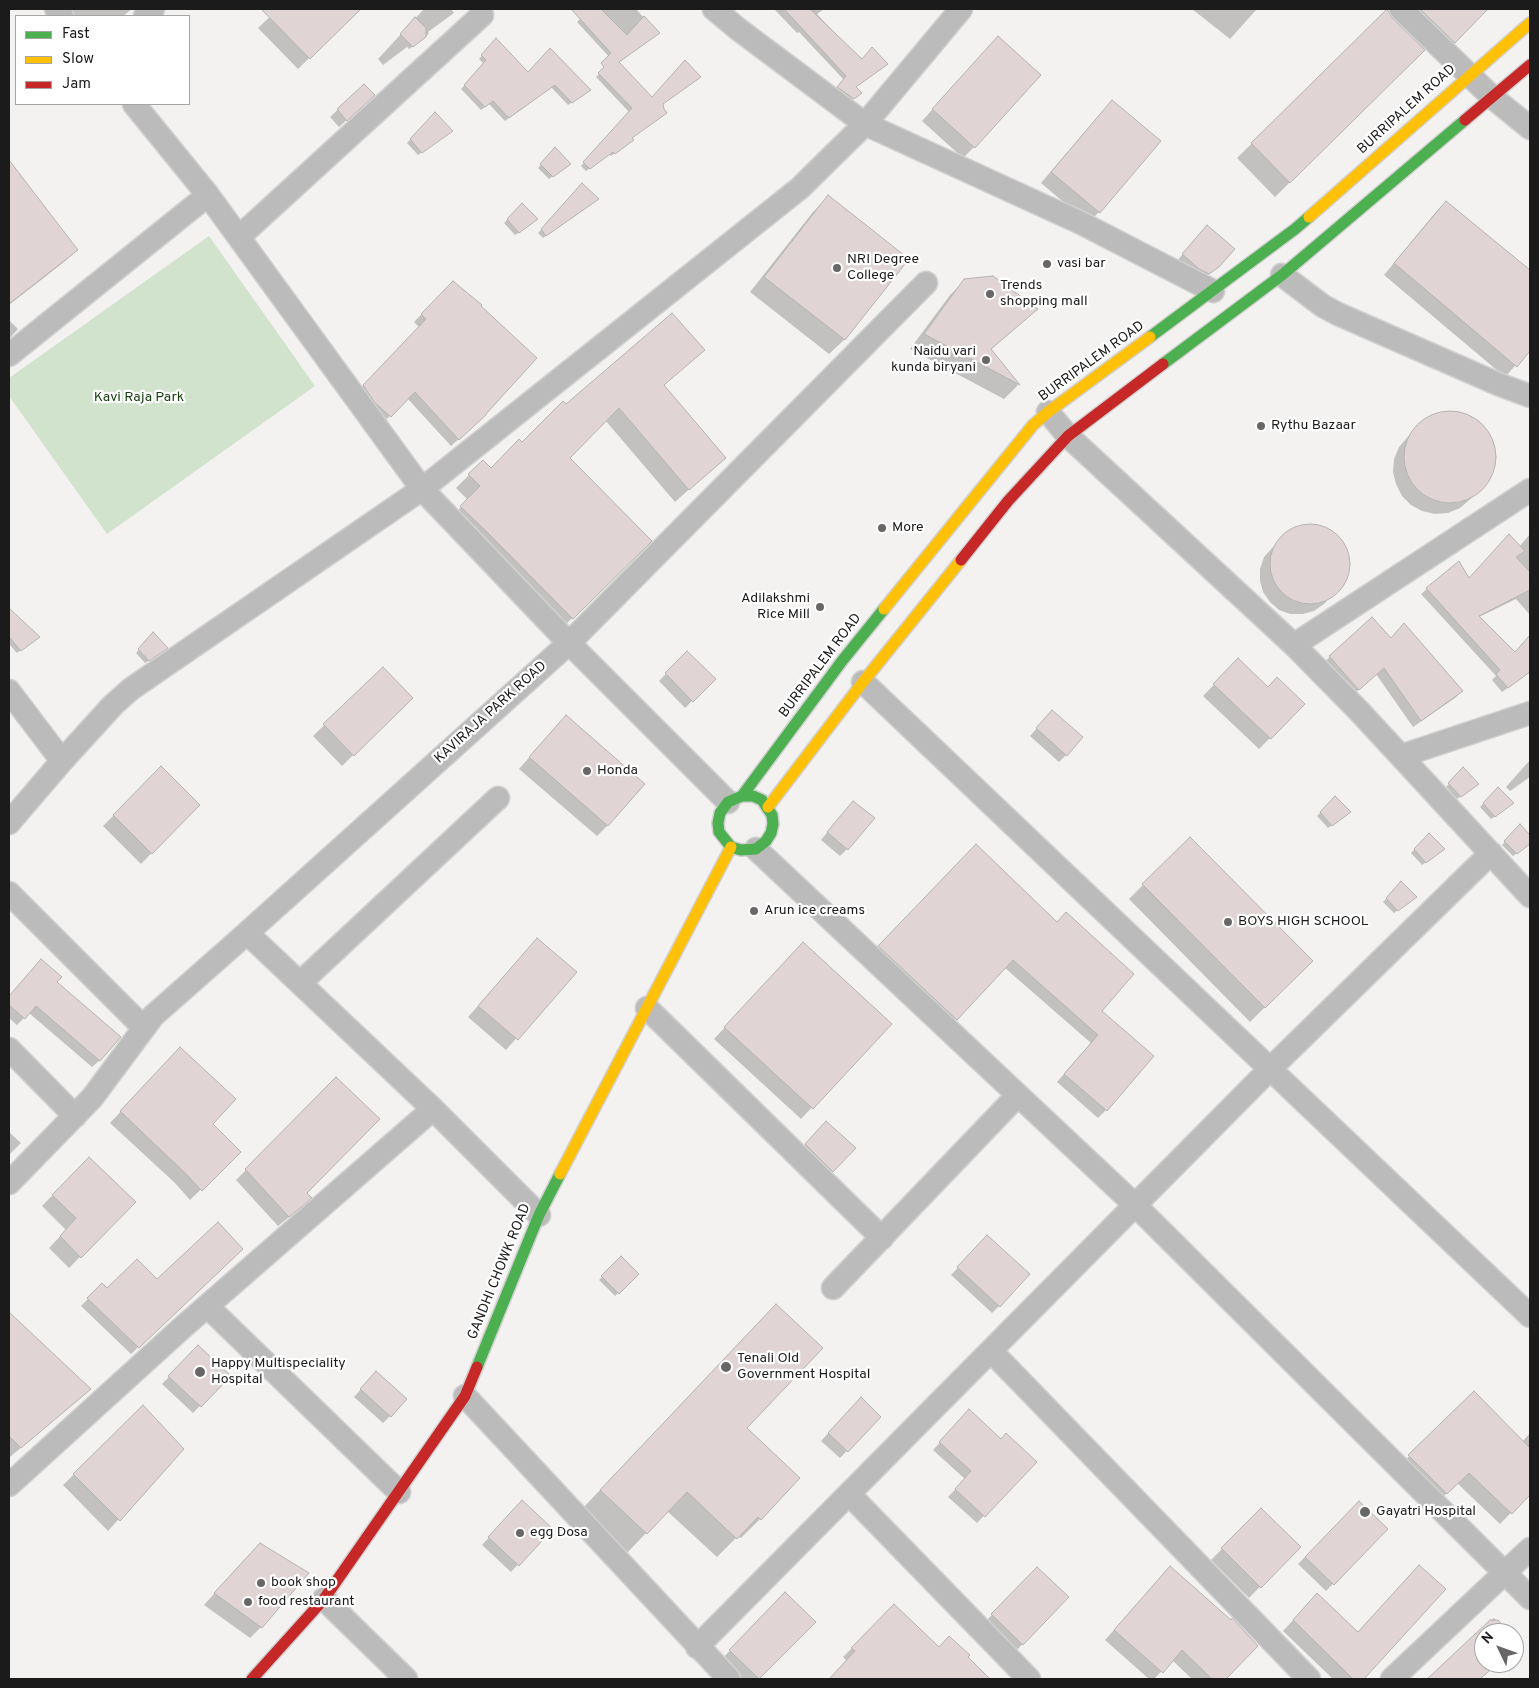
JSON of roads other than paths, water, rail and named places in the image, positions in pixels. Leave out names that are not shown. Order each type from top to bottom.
[{"type":"main road","name":"BURRIPALEM ROAD","points":[[735,799],[842,661],[1026,433],[1048,412],[1213,291],[1308,218],[1530,23]]},
{"type":"main road","points":[[768,807],[863,682],[1008,501],[1068,436],[1282,275],[1530,65]]},
{"type":"main road","points":[[754,796],[762,800],[772,816],[771,833],[766,841],[756,849],[741,850],[731,847],[719,832],[720,813],[735,799],[754,796]]},
{"type":"main road","name":"GANDHI CHOWK ROAD","points":[[252,1679],[324,1599],[465,1396],[538,1215],[731,847]]},
{"type":"street","points":[[714,9],[865,124],[1081,223],[1213,291]]},
{"type":"street","points":[[9,823],[62,761],[113,705],[131,689],[422,489],[800,188],[865,124],[961,9]]},
{"type":"street","points":[[1401,9],[1492,98],[1530,128]]},
{"type":"street","points":[[239,237],[482,15]]},
{"type":"street","points":[[135,105],[208,195],[422,489],[569,643],[735,799]]},
{"type":"street","points":[[9,355],[208,195]]},
{"type":"street","points":[[1282,275],[1323,306],[1338,314],[1498,384],[1530,396]]},
{"type":"street","name":"KAVIRAJA PARK ROAD","points":[[9,1183],[92,1098],[153,1016],[569,643],[926,283]]},
{"type":"street","points":[[1048,412],[1068,436],[1294,645],[1530,896]]},
{"type":"street","points":[[1294,645],[1530,490]]},
{"type":"street","points":[[863,682],[1530,1316]]},
{"type":"street","points":[[9,691],[62,761]]},
{"type":"street","points":[[1400,756],[1530,713]]},
{"type":"street","points":[[300,983],[498,798]]},
{"type":"street","points":[[756,849],[1136,1205],[1530,1598]]},
{"type":"street","points":[[697,1647],[1270,1069],[1491,854]]},
{"type":"street","points":[[9,893],[144,1028]]},
{"type":"street","points":[[247,933],[433,1109],[538,1215]]},
{"type":"street","points":[[647,1008],[882,1238]]},
{"type":"street","points":[[9,1049],[75,1116]]},
{"type":"street","points":[[834,1288],[1018,1095]]},
{"type":"street","points":[[9,1485],[207,1306],[433,1109]]},
{"type":"street","points":[[207,1306],[399,1492]]},
{"type":"street","points":[[990,1351],[1310,1679]]},
{"type":"street","points":[[465,1396],[697,1647],[729,1679]]},
{"type":"street","points":[[849,1494],[1029,1679]]},
{"type":"street","points":[[1392,1679],[1530,1549]]},
{"type":"street","points":[[324,1599],[406,1679]]},
{"type":"place","name":"vasi bar","points":[[1047,264]]},
{"type":"place","name":"NRI Degree College","points":[[837,268]]},
{"type":"place","name":"Trends shopping mall","points":[[990,294]]},
{"type":"place","name":"Naidu vari kunda biryani","points":[[986,360]]},
{"type":"place","name":"Rythu Bazaar","points":[[1261,426]]},
{"type":"place","name":"More","points":[[882,528]]},
{"type":"place","name":"Adilakshmi Rice Mill","points":[[820,607]]},
{"type":"place","name":"Honda","points":[[587,771]]},
{"type":"place","name":"Arun ice creams","points":[[754,911]]},
{"type":"place","name":"BOYS HIGH SCHOOL","points":[[1228,922]]},
{"type":"place","name":"Tenali Old Government Hospital","points":[[726,1367]]},
{"type":"place","name":"Happy Multispeciality Hospital","points":[[200,1372]]},
{"type":"place","name":"Gayatri Hospital","points":[[1365,1512]]},
{"type":"place","name":"egg Dosa","points":[[520,1533]]},
{"type":"place","name":"book shop","points":[[261,1583]]},
{"type":"place","name":"food restaurant","points":[[248,1602]]},
{"type":"park label","name":"Kavi Raja Park","points":[[139,398]]}]
